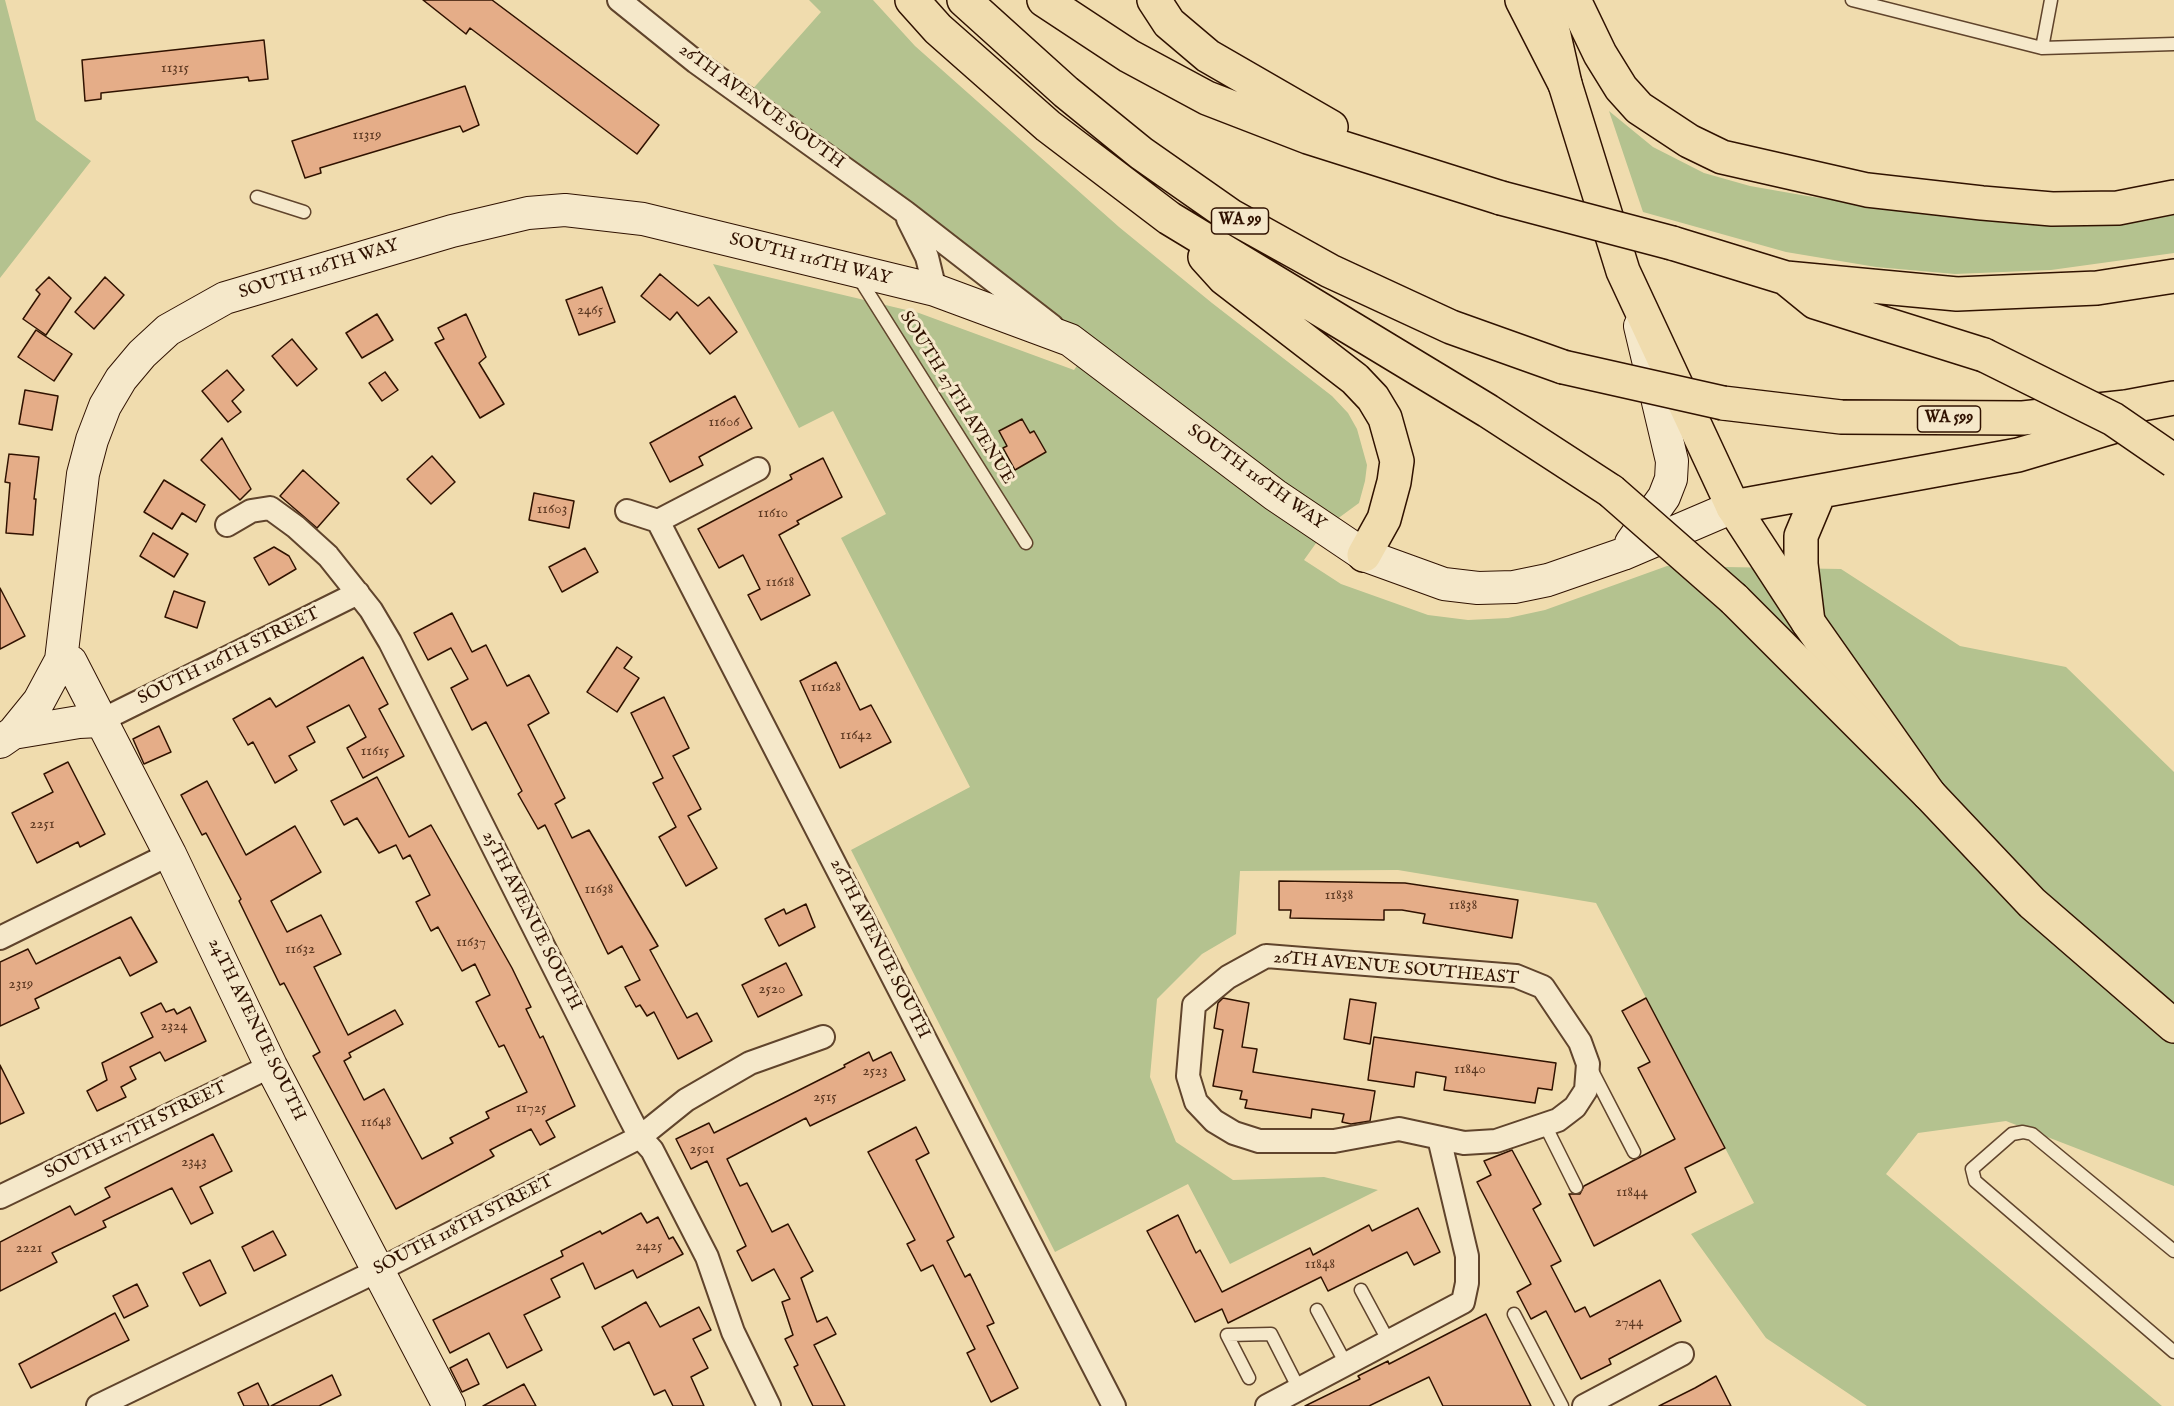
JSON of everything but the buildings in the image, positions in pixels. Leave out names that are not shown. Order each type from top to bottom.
[{"type":"main road","points":[[912,0],[938,29],[1048,126],[1169,218],[1488,411],[1611,491],[1734,599],[1929,794],[2032,903],[2174,1026]]},
{"type":"main road","name":"WA 99","points":[[964,0],[1066,92],[1141,153],[1231,216],[1330,272],[1451,327],[1563,368],[1723,403]]},
{"type":"main road","points":[[1044,0],[1129,56],[1207,98],[1308,137],[1501,198],[1672,243],[1786,278],[1957,294],[2097,288],[2174,276]]},
{"type":"main road","points":[[1154,0],[1168,23],[1208,56],[1298,110],[1404,166]]},
{"type":"main road","points":[[1522,0],[1565,84]]},
{"type":"main road","points":[[1546,0],[1565,84],[1623,271],[1733,507],[1808,622],[1929,794]]},
{"type":"main road","points":[[1574,0],[1600,54],[1621,88],[1640,108],[1689,141],[1722,157],[1867,190],[1982,203],[2052,209],[2118,208],[2174,197]]},
{"type":"main road","points":[[1169,218],[1224,278],[1355,379],[1373,398],[1385,418],[1396,461],[1384,519],[1364,555]]},
{"type":"main road","points":[[1786,278],[1815,302],[1984,355],[2113,419],[2174,461]]},
{"type":"main road","name":"WA 599","points":[[1723,403],[1841,417],[2011,419],[2126,407],[2174,398]]},
{"type":"main road","points":[[1733,507],[1819,494],[2018,455],[2174,409]]},
{"type":"main road","points":[[1808,622],[1801,536],[1819,494]]},
{"type":"street","name":"26TH AVENUE SOUTH","points":[[619,0],[696,62],[905,212],[1070,340]]},
{"type":"street","name":"SOUTH 116TH WAY","points":[[61,660],[83,474],[105,406],[121,379],[142,354],[168,330],[199,310],[251,289],[452,231],[528,213],[565,210],[644,219],[935,290],[1070,340],[1275,495],[1364,555],[1444,584],[1478,588],[1514,587],[1548,580],[1623,554],[1733,507]]},
{"type":"street","name":"26TH AVENUE SOUTH","points":[[905,212],[927,257],[935,290]]},
{"type":"street","points":[[1623,554],[1664,497],[1671,479],[1672,461],[1633,296]]},
{"type":"street","points":[[627,512],[658,520],[758,469]]},
{"type":"street","name":"25TH AVENUE SOUTH","points":[[227,525],[251,511],[270,508],[296,527],[328,556],[358,593],[390,642],[640,1137],[652,1150],[707,1257],[733,1332],[769,1406]]},
{"type":"street","name":"26TH AVENUE SOUTH","points":[[658,520],[1114,1406]]},
{"type":"street","name":"SOUTH 116TH STREET","points":[[100,721],[358,593]]},
{"type":"street","points":[[7,737],[39,702],[61,660]]},
{"type":"street","name":"24TH AVENUE SOUTH","points":[[61,660],[71,662],[170,854],[271,1066],[449,1406]]},
{"type":"street","points":[[7,737],[79,722],[100,721]]},
{"type":"street","points":[[0,938],[170,854]]},
{"type":"street","name":"26TH AVENUE SOUTHEAST","points":[[1266,956],[1516,976],[1543,987],[1580,1041],[1588,1064],[1586,1090],[1575,1107],[1558,1120],[1496,1141],[1464,1143],[1399,1129],[1334,1141],[1259,1142],[1234,1133],[1214,1121],[1196,1102],[1188,1076],[1194,1005],[1228,977],[1266,956]]},
{"type":"street","name":"SOUTH 118TH STREET","points":[[98,1406],[379,1270],[640,1137],[686,1100],[715,1081],[750,1063],[823,1037]]},
{"type":"street","name":"SOUTH 117TH STREET","points":[[0,1197],[271,1066]]},
{"type":"street","points":[[1267,1406],[1463,1302],[1467,1283],[1467,1256],[1438,1138]]},
{"type":"street","points":[[1584,1406],[1682,1354]]},
{"type":"lane","points":[[1852,0],[2042,48],[2174,44]]},
{"type":"lane","points":[[2042,48],[2051,0]]},
{"type":"lane","points":[[257,197],[304,212]]},
{"type":"lane","name":"SOUTH 27TH AVENUE","points":[[856,272],[1026,543]]},
{"type":"lane","points":[[1588,1064],[1634,1152]]},
{"type":"lane","points":[[1545,1125],[1576,1187]]},
{"type":"lane","points":[[2174,1251],[2032,1134],[2023,1132],[2012,1134],[1972,1168],[1975,1181],[2174,1352]]},
{"type":"lane","points":[[1361,1290],[1389,1342]]},
{"type":"lane","points":[[1317,1310],[1346,1365]]},
{"type":"lane","points":[[1514,1314],[1563,1406]]},
{"type":"lane","points":[[1249,1378],[1227,1335],[1271,1334],[1299,1389]]},
{"type":"green space","points":[[0,0],[5,0],[36,120],[91,161],[0,278]]},
{"type":"green space","points":[[809,0],[873,0],[915,46],[1119,227],[1332,396],[1348,413],[1357,429],[1367,465],[1359,503],[1329,525],[1304,560],[1341,584],[1428,615],[1468,620],[1508,618],[1545,610],[1667,566],[1841,569],[1960,646],[2066,667],[2174,772],[2174,1186],[2006,1121],[1918,1133],[1886,1174],[2162,1406],[1867,1406],[1766,1338],[1691,1234],[1754,1203],[1596,903],[1398,870],[1240,871],[1236,934],[1202,954],[1157,999],[1150,1077],[1176,1142],[1233,1180],[1324,1177],[1378,1190],[1230,1264],[1188,1184],[1055,1252],[851,850],[970,787],[841,538],[886,514],[833,411],[799,428],[713,264],[919,313],[1074,370],[1091,346],[750,92],[821,12]]},
{"type":"green space","points":[[1609,111],[1653,147],[1704,173],[1750,186],[1807,196],[1888,208],[2174,210],[2174,253],[2051,270],[1955,274],[1876,267],[1786,252],[1643,212]]}]
